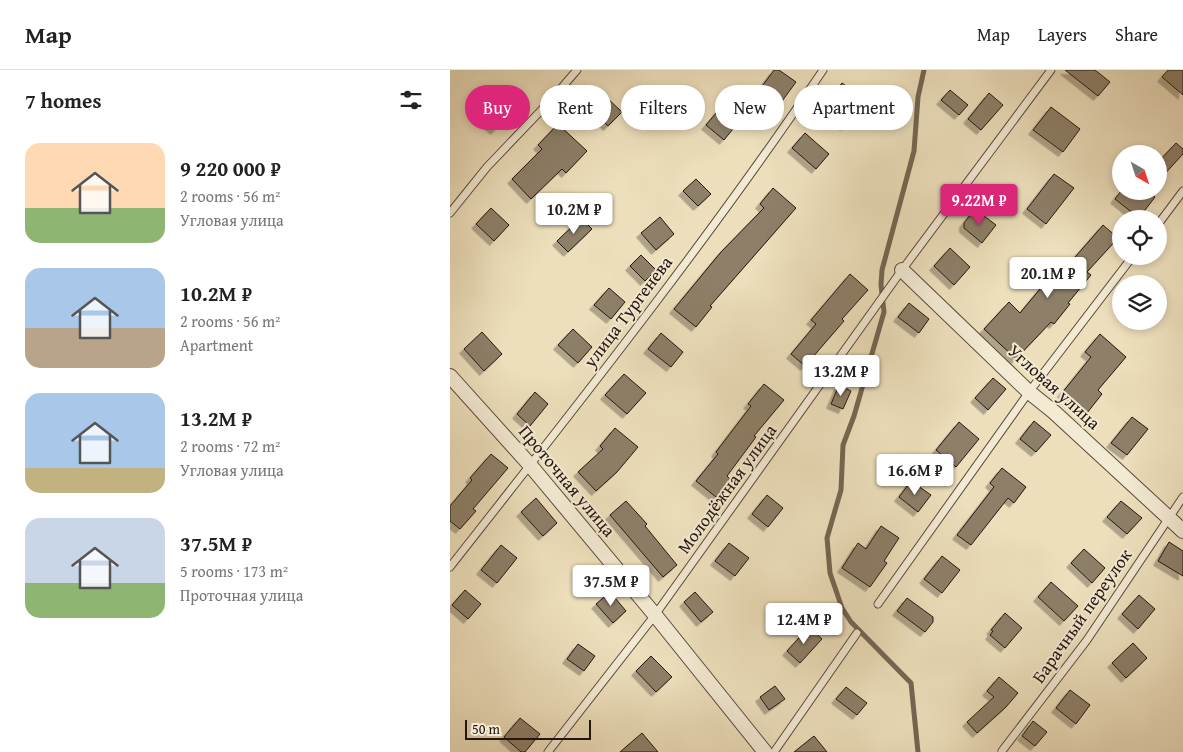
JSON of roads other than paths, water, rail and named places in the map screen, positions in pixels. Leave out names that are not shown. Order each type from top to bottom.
[{"type":"street","name":"Угловая улица","points":[[902,270],[1029,392],[1054,412],[1183,531]]},
{"type":"street","name":"Проточная улица","points":[[450,376],[530,465],[655,615],[765,752]]},
{"type":"lane","points":[[450,213],[487,167],[577,70]]},
{"type":"lane","name":"улица Тургенева","points":[[450,567],[652,307],[769,149],[823,70]]},
{"type":"lane","name":"Молодёжная улица","points":[[548,752],[655,615],[902,270],[1051,70]]},
{"type":"lane","points":[[1167,213],[1183,192]]},
{"type":"lane","points":[[878,604],[1029,392],[1126,265]]},
{"type":"lane","name":"Барачный переулок","points":[[1002,751],[1087,640],[1183,497]]},
{"type":"lane","points":[[774,752],[857,633]]},
{"type":"waterway","points":[[918,752],[911,683],[851,622],[842,608],[830,573],[827,538],[841,490],[843,445],[854,416],[884,312],[881,285],[882,270],[914,151],[918,97],[924,70]]}]
